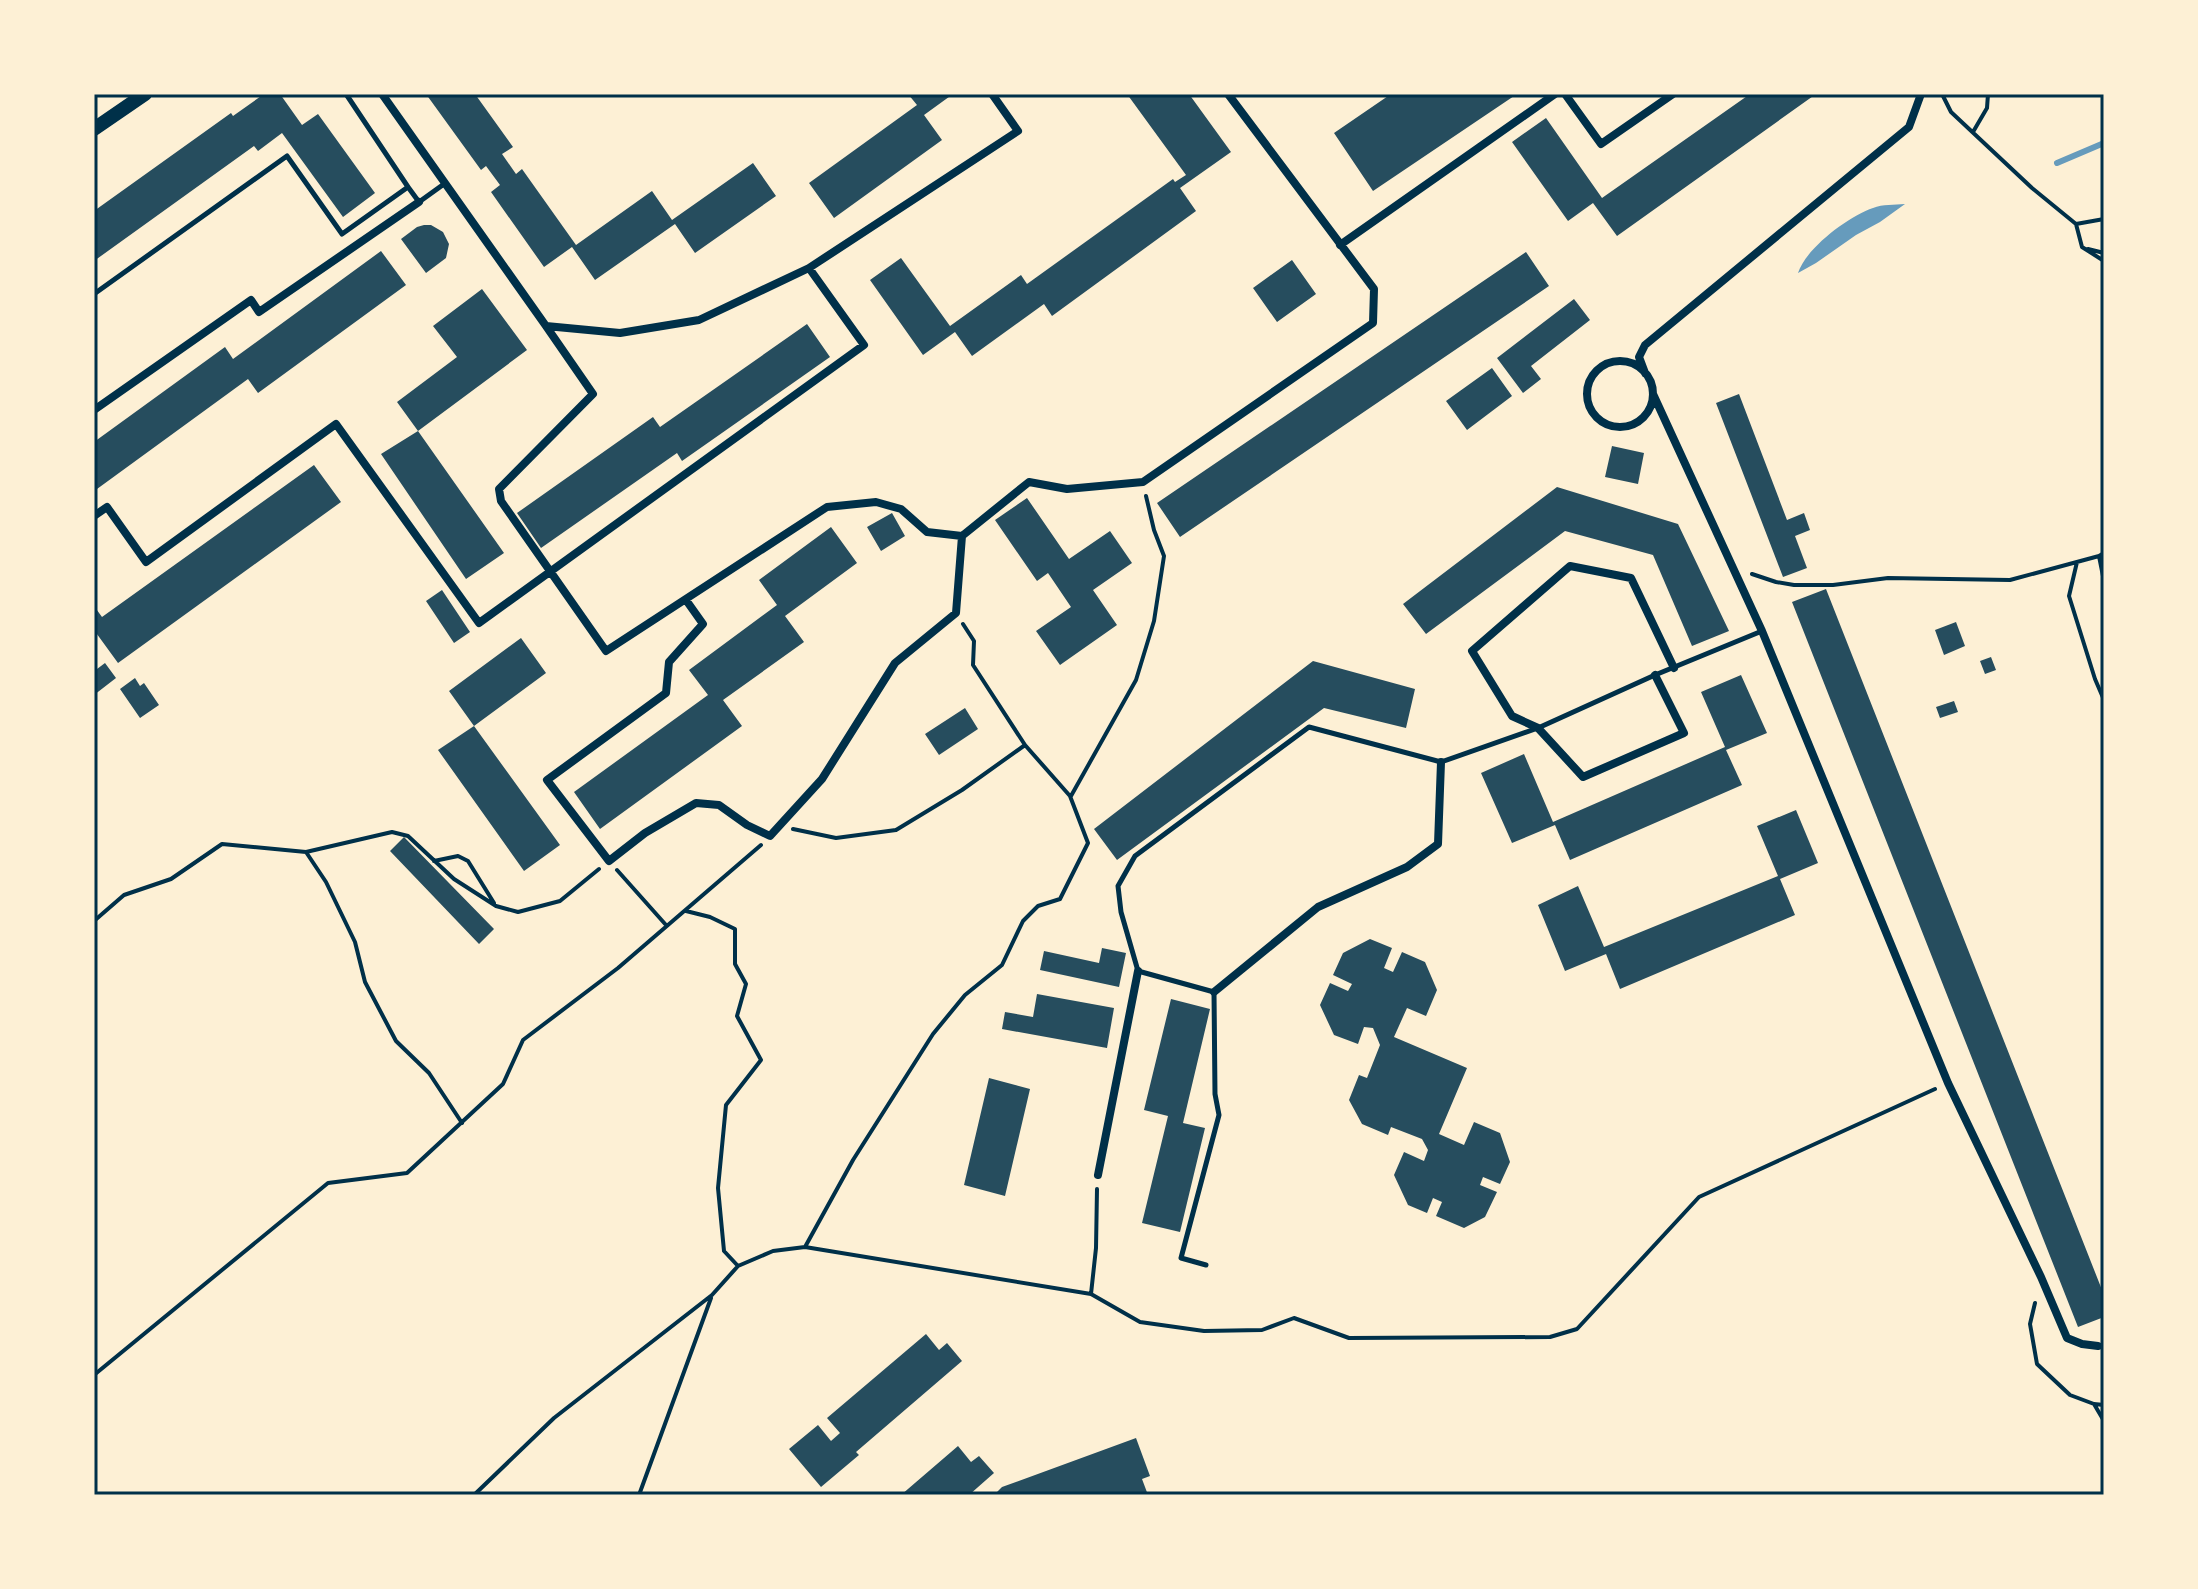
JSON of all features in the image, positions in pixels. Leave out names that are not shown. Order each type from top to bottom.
[{"type":"main road","points":[[94,129],[145,94]]},
{"type":"street","points":[[382,94],[593,394],[499,489],[508,514],[606,651],[827,507],[876,502],[901,509],[927,532],[962,536],[1029,482],[1067,489],[1143,482],[1373,323],[1374,289],[1228,94]]},
{"type":"street","points":[[546,326],[620,333],[699,320],[809,268],[1018,131],[992,94]]},
{"type":"street","points":[[1340,245],[1555,94]]},
{"type":"street","points":[[1565,94],[1601,144],[1673,94]]},
{"type":"street","points":[[1921,94],[1909,127],[1645,345],[1639,357],[1762,631],[1948,1083],[2067,1338],[2098,1346]]},
{"type":"street","points":[[94,410],[251,300],[259,312],[419,202]]},
{"type":"street","points":[[94,516],[107,507],[146,562],[336,424],[479,623],[864,345],[809,268]]},
{"type":"street","points":[[1645,373],[1626,362],[1605,364],[1590,380],[1586,390],[1587,401],[1599,420],[1608,425],[1629,426],[1647,414],[1653,394]]},
{"type":"street","points":[[686,600],[703,624],[669,662],[666,693],[547,780],[609,861],[645,833],[696,803],[719,805],[747,825],[770,836],[822,779],[895,663],[956,613],[962,536]]},
{"type":"street","points":[[1655,675],[1684,733],[1583,777],[1538,728],[1512,716],[1472,651],[1570,566],[1631,578],[1674,668]]},
{"type":"street","points":[[1214,992],[1318,907],[1407,867],[1438,844],[1441,762]]},
{"type":"street","points":[[1098,1175],[1138,971]]},
{"type":"lane","points":[[346,94],[419,202],[444,184]]},
{"type":"lane","points":[[94,294],[287,156],[342,234],[408,187]]},
{"type":"lane","points":[[1206,1265],[1181,1258],[1219,1115],[1215,1094],[1214,992],[1138,971],[1121,912],[1118,886],[1135,856],[1309,727],[1441,762],[1538,728],[1762,631]]},
{"type":"path","points":[[1942,94],[1951,112],[2032,188],[2076,224],[2082,247],[2104,261]]},
{"type":"path","points":[[1973,132],[1987,108],[1988,94]]},
{"type":"path","points":[[2076,224],[2104,219]]},
{"type":"path","points":[[2082,247],[2104,253]]},
{"type":"path","points":[[1070,796],[1136,680],[1154,621],[1164,556],[1154,530],[1143,482]]},
{"type":"path","points":[[1735,568],[1794,585],[1833,585],[1902,578],[2010,580],[2102,556],[2104,581]]},
{"type":"path","points":[[2077,562],[2069,596],[2104,700]]},
{"type":"path","points":[[805,1247],[853,1160],[933,1034],[965,995],[1002,965],[1023,921],[1038,906],[1060,899],[1088,843],[1070,796],[1025,745],[973,665],[974,641],[956,613]]},
{"type":"path","points":[[94,1375],[328,1183],[407,1173],[503,1084],[523,1040],[618,968],[770,836],[794,829],[836,838],[896,830],[962,790],[1025,745]]},
{"type":"path","points":[[94,921],[124,895],[171,879],[222,844],[306,852],[392,832],[408,836],[454,879],[496,906],[518,912],[560,901],[609,861],[666,925]]},
{"type":"path","points":[[306,852],[326,882],[355,942],[365,982],[396,1041],[429,1073],[462,1123]]},
{"type":"path","points":[[434,861],[458,856],[468,861],[496,906]]},
{"type":"path","points":[[686,911],[710,917],[735,929],[735,964],[746,984],[737,1016],[761,1060],[726,1105],[718,1188],[724,1251],[738,1266]]},
{"type":"path","points":[[474,1495],[554,1418],[712,1295],[738,1266],[773,1251],[805,1247],[1091,1294],[1140,1322],[1204,1331],[1262,1330],[1294,1318],[1349,1338],[1550,1337],[1577,1329],[1699,1197],[1948,1083]]},
{"type":"path","points":[[1091,1294],[1098,1175]]},
{"type":"path","points":[[2041,1277],[2030,1324],[2037,1364],[2070,1395],[2104,1405]]},
{"type":"path","points":[[639,1495],[712,1295]]},
{"type":"path","points":[[2094,1404],[2104,1421]]},
{"type":"water","points":[[1905,204],[1798,273],[1810,253],[1852,218],[1877,207]]},
{"type":"building","points":[[264,94],[280,94],[302,125],[318,114],[375,193],[343,217],[282,133],[258,151],[254,146],[94,261],[94,211],[231,113],[233,116]]},
{"type":"building","points":[[426,94],[475,94],[513,147],[502,154],[516,174],[522,169],[576,245],[652,191],[672,220],[753,163],[776,196],[695,253],[675,224],[595,280],[572,247],[544,267],[491,192],[500,185],[486,166],[481,170]]},
{"type":"building","points":[[908,94],[953,94],[924,115],[942,140],[834,218],[809,183],[917,105]]},
{"type":"building","points":[[1127,94],[1189,94],[1231,152],[1180,188],[1196,211],[1052,316],[1044,304],[972,356],[955,332],[923,355],[870,280],[901,258],[950,326],[1021,275],[1027,284],[1173,179],[1175,182],[1186,175]]},
{"type":"building","points":[[1391,94],[1517,94],[1373,191],[1334,133]]},
{"type":"building","points":[[1750,94],[1816,94],[1617,236],[1593,203],[1568,221],[1512,142],[1546,118],[1602,198]]},
{"type":"building","points":[[424,225],[431,225],[443,232],[449,244],[446,258],[426,273],[401,239]]},
{"type":"building","points":[[381,251],[406,285],[258,393],[248,379],[97,489],[94,485],[94,442],[225,347],[233,359]]},
{"type":"building","points":[[1526,252],[1549,286],[1180,537],[1157,503]]},
{"type":"building","points":[[1292,260],[1316,294],[1277,322],[1253,288]]},
{"type":"building","points":[[482,289],[527,350],[418,431],[397,402],[457,357],[433,326]]},
{"type":"building","points":[[1574,299],[1590,320],[1531,366],[1541,379],[1523,393],[1497,358]]},
{"type":"building","points":[[807,324],[830,357],[682,461],[677,453],[541,548],[517,513],[653,417],[660,427]]},
{"type":"building","points":[[1492,368],[1512,396],[1467,430],[1446,401]]},
{"type":"building","points":[[1739,394],[1787,520],[1804,513],[1810,530],[1795,536],[1807,568],[1783,577],[1716,403]]},
{"type":"building","points":[[418,431],[504,553],[466,579],[381,454]]},
{"type":"building","points":[[1612,446],[1644,453],[1638,484],[1605,477]]},
{"type":"building","points":[[314,465],[341,502],[118,663],[94,630],[94,606],[102,617]]},
{"type":"building","points":[[1557,487],[1678,524],[1729,631],[1692,646],[1653,555],[1565,531],[1426,634],[1403,604]]},
{"type":"building","points":[[1027,498],[1069,559],[1110,531],[1132,563],[1093,590],[1117,625],[1060,665],[1036,631],[1071,607],[1048,573],[1037,581],[995,520]]},
{"type":"building","points":[[892,513],[905,536],[881,551],[867,527]]},
{"type":"building","points":[[831,527],[857,563],[785,616],[804,642],[723,700],[742,726],[600,829],[574,792],[708,695],[689,670],[777,605],[759,580]]},
{"type":"building","points":[[1826,589],[2104,1295],[2104,1317],[2078,1327],[1792,602]]},
{"type":"building","points":[[442,590],[470,632],[454,643],[426,601]]},
{"type":"building","points":[[1956,622],[1965,646],[1944,655],[1935,630]]},
{"type":"building","points":[[521,638],[546,673],[474,726],[449,691]]},
{"type":"building","points":[[1991,657],[1996,670],[1985,674],[1980,661]]},
{"type":"building","points":[[1313,661],[1415,689],[1406,728],[1324,708],[1117,860],[1094,829]]},
{"type":"building","points":[[105,663],[116,678],[94,695],[94,665],[97,669]]},
{"type":"building","points":[[1741,675],[1767,733],[1726,750],[1742,785],[1570,860],[1555,825],[1512,843],[1481,773],[1524,754],[1553,822],[1725,747],[1701,692]]},
{"type":"building","points":[[135,678],[140,686],[144,683],[159,705],[140,718],[120,689]]},
{"type":"building","points":[[1954,701],[1958,712],[1940,718],[1936,707]]},
{"type":"building","points":[[965,708],[978,729],[939,755],[925,734]]},
{"type":"building","points":[[474,726],[560,845],[524,871],[438,750]]},
{"type":"building","points":[[1796,810],[1818,863],[1780,879],[1795,915],[1620,989],[1606,954],[1565,971],[1538,905],[1578,886],[1604,947],[1778,876],[1757,826]]},
{"type":"building","points":[[404,837],[494,929],[479,944],[390,851]]},
{"type":"building","points":[[1370,939],[1392,948],[1384,968],[1393,972],[1402,952],[1425,962],[1437,990],[1426,1016],[1407,1008],[1394,1037],[1467,1068],[1439,1134],[1464,1145],[1474,1122],[1500,1133],[1510,1162],[1500,1184],[1483,1177],[1480,1185],[1497,1192],[1485,1217],[1464,1228],[1436,1216],[1442,1202],[1433,1198],[1427,1213],[1408,1205],[1394,1175],[1404,1152],[1424,1161],[1428,1150],[1422,1139],[1391,1127],[1388,1135],[1362,1124],[1349,1100],[1359,1075],[1367,1078],[1380,1045],[1373,1028],[1364,1027],[1358,1044],[1334,1035],[1320,1005],[1330,983],[1348,991],[1352,984],[1333,975],[1343,953]]},
{"type":"building","points":[[1102,948],[1126,953],[1119,987],[1040,970],[1044,951],[1099,963]]},
{"type":"building","points":[[1037,994],[1114,1008],[1107,1048],[1002,1029],[1005,1012],[1033,1017]]},
{"type":"building","points":[[1171,999],[1210,1009],[1183,1123],[1205,1128],[1180,1232],[1142,1223],[1168,1116],[1144,1110]]},
{"type":"building","points":[[989,1078],[1030,1089],[1005,1196],[964,1185]]},
{"type":"building","points":[[926,1334],[939,1350],[947,1343],[962,1361],[856,1452],[859,1455],[821,1487],[789,1449],[818,1425],[831,1441],[840,1433],[827,1418]]},
{"type":"building","points":[[1136,1438],[1150,1476],[1142,1479],[1148,1495],[994,1495],[1002,1487]]},
{"type":"building","points":[[958,1446],[971,1462],[979,1456],[994,1473],[969,1495],[901,1495]]},
{"type":"waterway","points":[[2057,163],[2104,143]]}]
